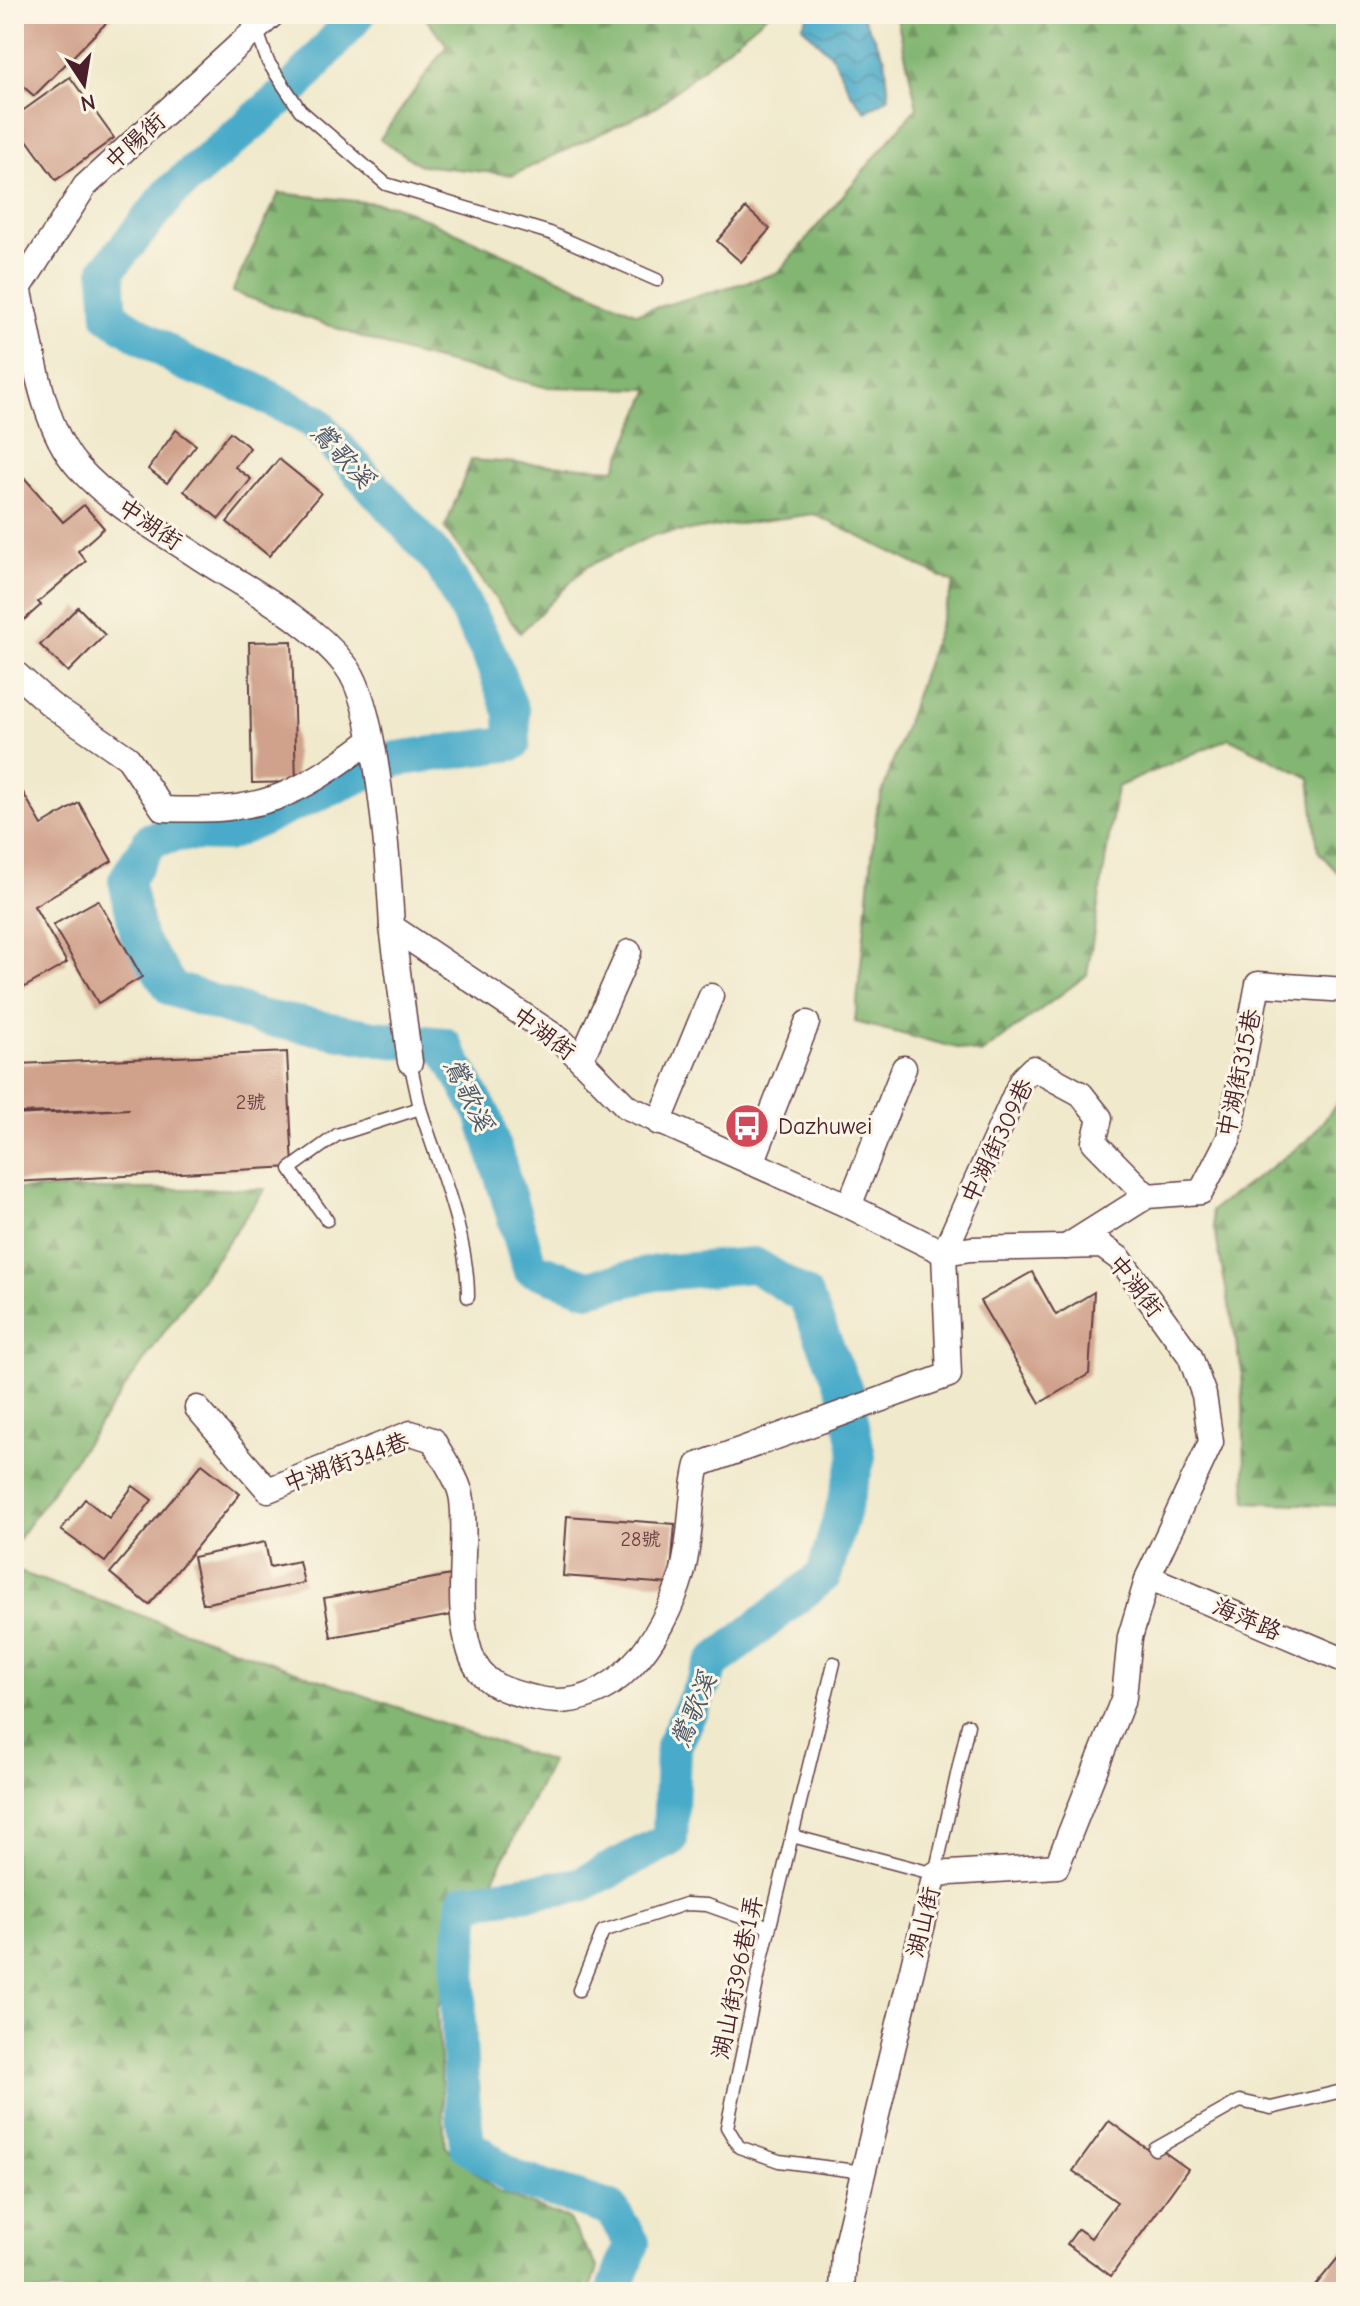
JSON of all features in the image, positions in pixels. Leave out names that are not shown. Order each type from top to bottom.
[{"type":"street","name":"中陽街","points":[[17,277],[85,186],[253,23],[273,14]]},
{"type":"street","name":"中湖街","points":[[17,277],[56,431],[77,466],[120,505],[309,629],[347,667],[362,697],[372,748],[389,869],[392,927],[562,1041],[627,1107],[849,1206],[944,1253],[971,1249],[1102,1246],[1120,1259],[1190,1356],[1204,1395],[1211,1442],[1148,1577]]},
{"type":"street","points":[[14,672],[51,705],[128,758],[163,809],[243,809],[289,794],[372,748]]},
{"type":"street","points":[[392,927],[410,1062]]},
{"type":"street","points":[[581,1060],[629,952]]},
{"type":"street","name":"中湖街315巷","points":[[1066,1247],[1147,1196],[1201,1192],[1229,1138],[1258,984],[1346,990]]},
{"type":"street","points":[[659,1123],[711,996]]},
{"type":"street","points":[[752,1163],[807,1023]]},
{"type":"street","points":[[849,1206],[904,1068]]},
{"type":"street","name":"中湖街309巷","points":[[944,1253],[1022,1079],[1033,1068],[1081,1094],[1100,1118],[1094,1142],[1147,1196]]},
{"type":"street","name":"中湖街344巷","points":[[197,1408],[268,1490],[411,1433],[433,1440],[462,1497],[462,1597],[469,1652],[481,1675],[500,1690],[543,1700],[590,1698],[618,1679],[653,1639],[682,1573],[691,1493],[698,1465],[868,1407],[949,1375],[944,1253]]},
{"type":"street","name":"海萍路","points":[[1148,1577],[1346,1661]]},
{"type":"street","name":"湖山街","points":[[842,2292],[844,2252],[935,1874],[1057,1866],[1124,1697],[1130,1637],[1148,1577]]},
{"type":"lane","points":[[253,23],[268,62],[300,110],[386,184],[550,233],[657,280]]},
{"type":"lane","points":[[410,1062],[420,1108],[446,1176],[468,1276],[468,1297]]},
{"type":"lane","points":[[327,1220],[290,1169],[337,1135],[420,1108]]},
{"type":"lane","name":"湖山街396巷1弄","points":[[834,1663],[769,1927],[727,2127],[739,2147],[779,2161],[863,2172]]},
{"type":"lane","points":[[792,1836],[935,1874],[968,1725]]},
{"type":"lane","points":[[579,1990],[603,1931],[617,1926],[685,1904],[707,1905],[769,1927]]},
{"type":"lane","points":[[1155,2149],[1240,2101],[1271,2108],[1342,2091],[1346,2085]]},
{"type":"green space","points":[[422,14],[768,14],[655,108],[513,175],[420,165],[380,139],[447,45]]},
{"type":"green space","points":[[896,14],[1346,14],[1346,854],[1337,872],[1318,851],[1310,778],[1229,738],[1117,787],[1087,975],[981,1054],[855,1022],[877,808],[954,583],[814,514],[654,535],[586,567],[520,633],[445,528],[471,460],[615,469],[650,389],[545,387],[405,352],[232,292],[279,193],[394,205],[637,313],[778,273],[917,107]]},
{"type":"green space","points":[[1346,1092],[1346,1506],[1246,1502],[1242,1371],[1211,1211],[1308,1140]]},
{"type":"green space","points":[[14,1189],[265,1189],[14,1545]]},
{"type":"green space","points":[[14,1570],[551,1762],[459,1950],[437,2010],[445,2146],[498,2192],[568,2219],[598,2268],[590,2292],[14,2292]]},
{"type":"water","points":[[809,14],[861,14],[885,58],[889,97],[866,112],[851,94],[833,57],[802,26]]},
{"type":"building","points":[[24,14],[115,14],[34,96],[14,78],[14,26]]},
{"type":"building","points":[[70,77],[114,138],[56,180],[14,122],[14,117]]},
{"type":"building","points":[[746,208],[770,229],[741,262],[717,241]]},
{"type":"building","points":[[176,430],[196,445],[167,483],[148,469]]},
{"type":"building","points":[[230,432],[250,448],[235,467],[251,479],[219,519],[184,491]]},
{"type":"building","points":[[279,459],[321,493],[269,556],[227,522]]},
{"type":"building","points":[[14,466],[63,522],[84,505],[104,528],[78,551],[86,561],[38,602],[41,605],[14,629]]},
{"type":"building","points":[[78,607],[105,635],[68,672],[40,645]]},
{"type":"building","points":[[292,641],[296,782],[252,783],[249,642]]},
{"type":"building","points":[[14,777],[42,825],[79,803],[112,861],[34,906],[67,963],[14,993]]},
{"type":"building","points":[[98,900],[142,977],[98,1003],[53,925]]},
{"type":"building","points":[[287,1052],[293,1167],[14,1182],[14,1115],[130,1109],[21,1113],[19,1064]]},
{"type":"building","points":[[1032,1272],[1056,1315],[1094,1292],[1089,1374],[1040,1403],[980,1301]]},
{"type":"building","points":[[202,1464],[240,1494],[149,1605],[110,1573]]},
{"type":"building","points":[[133,1486],[152,1500],[105,1562],[61,1530],[85,1499],[109,1518]]},
{"type":"building","points":[[567,1516],[675,1524],[670,1584],[563,1576]]},
{"type":"building","points":[[265,1542],[270,1567],[299,1561],[304,1583],[203,1604],[193,1557]]},
{"type":"building","points":[[462,1573],[469,1612],[331,1637],[324,1598]]},
{"type":"building","points":[[1109,2121],[1153,2153],[1157,2147],[1188,2169],[1111,2276],[1067,2244],[1078,2229],[1091,2238],[1117,2202],[1073,2171]]},
{"type":"building","points":[[1346,2248],[1346,2292],[1310,2292]]},
{"type":"waterway","name":"鶯歌溪","points":[[358,14],[296,85],[171,192],[107,270],[110,316],[184,363],[250,388],[314,421],[442,564],[489,653],[512,713],[513,743],[396,759],[226,834],[183,833],[151,840],[126,880],[139,940],[172,989],[259,1017],[374,1038],[444,1045],[484,1117],[530,1268],[588,1288],[656,1273],[754,1265],[805,1296],[846,1393],[858,1457],[824,1575],[713,1663],[673,1746],[670,1839],[580,1885],[465,1901],[458,2023],[467,2145],[514,2178],[611,2209],[632,2243],[614,2292]]},
{"type":"place","name":"Dazhuwei","points":[[747,1126]]}]
